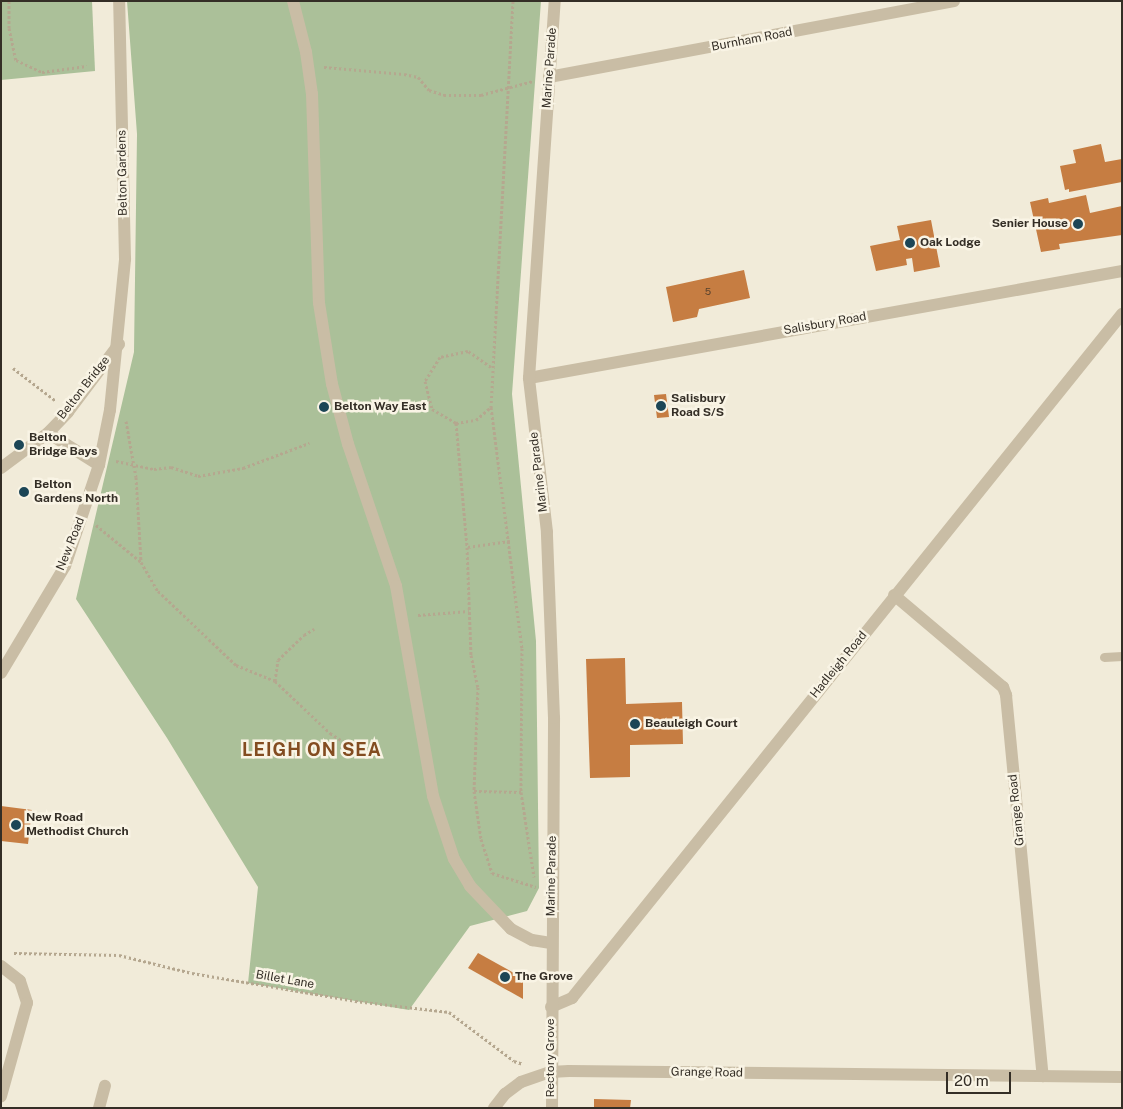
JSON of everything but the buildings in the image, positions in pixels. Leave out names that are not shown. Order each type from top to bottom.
[{"type":"street","name":"Belton Gardens","points":[[119,1],[125,259],[119,344]]},
{"type":"street","points":[[293,1],[306,52],[312,94],[318,303],[332,384],[348,444],[396,586],[434,796],[454,859],[470,886],[511,929],[532,940],[551,943]]},
{"type":"street","name":"Marine Parade","points":[[551,1007],[554,736],[551,625],[547,532],[528,378],[555,1]]},
{"type":"street","name":"Burnham Road","points":[[549,76],[954,1]]},
{"type":"street","name":"Salisbury Road","points":[[528,378],[1122,271]]},
{"type":"street","name":"Hadleigh Road","points":[[551,1007],[572,998],[894,595],[1122,314]]},
{"type":"street","name":"Belton Bridge","points":[[1,468],[44,435],[68,412],[119,344]]},
{"type":"street","name":"New Road","points":[[1,672],[65,566],[84,514],[100,462],[119,344]]},
{"type":"street","points":[[44,435],[100,462]]},
{"type":"street","name":"Grange Road","points":[[894,595],[1003,687],[1006,696],[1043,1076]]},
{"type":"street","points":[[1,966],[20,981],[27,1003],[1,1096]]},
{"type":"street","name":"Rectory Grove","points":[[551,1007],[550,1072],[552,1108]]},
{"type":"street","points":[[494,1108],[505,1094],[521,1082],[550,1072]]},
{"type":"street","name":"Grange Road","points":[[550,1072],[1122,1077]]},
{"type":"street","points":[[99,1108],[105,1086]]},
{"type":"lane","points":[[1104,657],[1122,656]]},
{"type":"path","points":[[9,1],[9,28],[16,60],[42,72],[87,66]]},
{"type":"path","points":[[513,1],[506,89],[491,407],[510,541],[522,648],[521,792],[536,897]]},
{"type":"path","points":[[338,67],[418,77],[429,90],[444,96],[481,95],[549,76]]},
{"type":"path","points":[[491,407],[476,420],[456,423],[432,409],[425,381],[440,357],[468,351],[492,367]]},
{"type":"path","points":[[13,368],[68,412]]},
{"type":"path","points":[[108,417],[126,421],[134,464],[141,562]]},
{"type":"path","points":[[456,423],[467,547],[471,655],[478,687],[474,791],[481,839],[492,873],[536,888]]},
{"type":"path","points":[[100,462],[134,464],[154,468],[171,467],[198,476],[244,468],[309,443]]},
{"type":"path","points":[[84,514],[141,562],[158,591],[236,665],[274,681],[330,733],[358,751],[377,753]]},
{"type":"path","points":[[467,547],[510,541]]},
{"type":"path","points":[[401,616],[469,611]]},
{"type":"path","points":[[274,681],[278,660],[304,635],[314,629]]},
{"type":"path","points":[[474,791],[521,792]]},
{"type":"path","name":"Billet Lane","points":[[11,953],[119,955],[192,973],[355,1001],[449,1012],[514,1060],[550,1072]]},
{"type":"green space","points":[[1,1],[92,1],[95,71],[1,80]]},
{"type":"green space","points":[[127,1],[541,1],[512,394],[536,641],[539,888],[527,911],[470,926],[409,1010],[248,983],[258,887],[167,738],[76,599],[134,352],[137,134]]},
{"type":"place","name":"Senier House","points":[[1078,224]]},
{"type":"place","name":"Oak Lodge","points":[[910,243]]},
{"type":"place","name":"Salisbury Road S/S","points":[[661,406]]},
{"type":"place","name":"Belton Way East","points":[[324,407]]},
{"type":"place","name":"Belton Bridge Bays","points":[[19,445]]},
{"type":"place","name":"Belton Gardens North","points":[[24,492]]},
{"type":"place","name":"Beauleigh Court","points":[[635,724]]},
{"type":"place","name":"New Road Methodist Church","points":[[16,825]]},
{"type":"place","name":"The Grove","points":[[505,977]]},
{"type":"district","name":"LEIGH ON SEA","points":[[312,750]]}]
